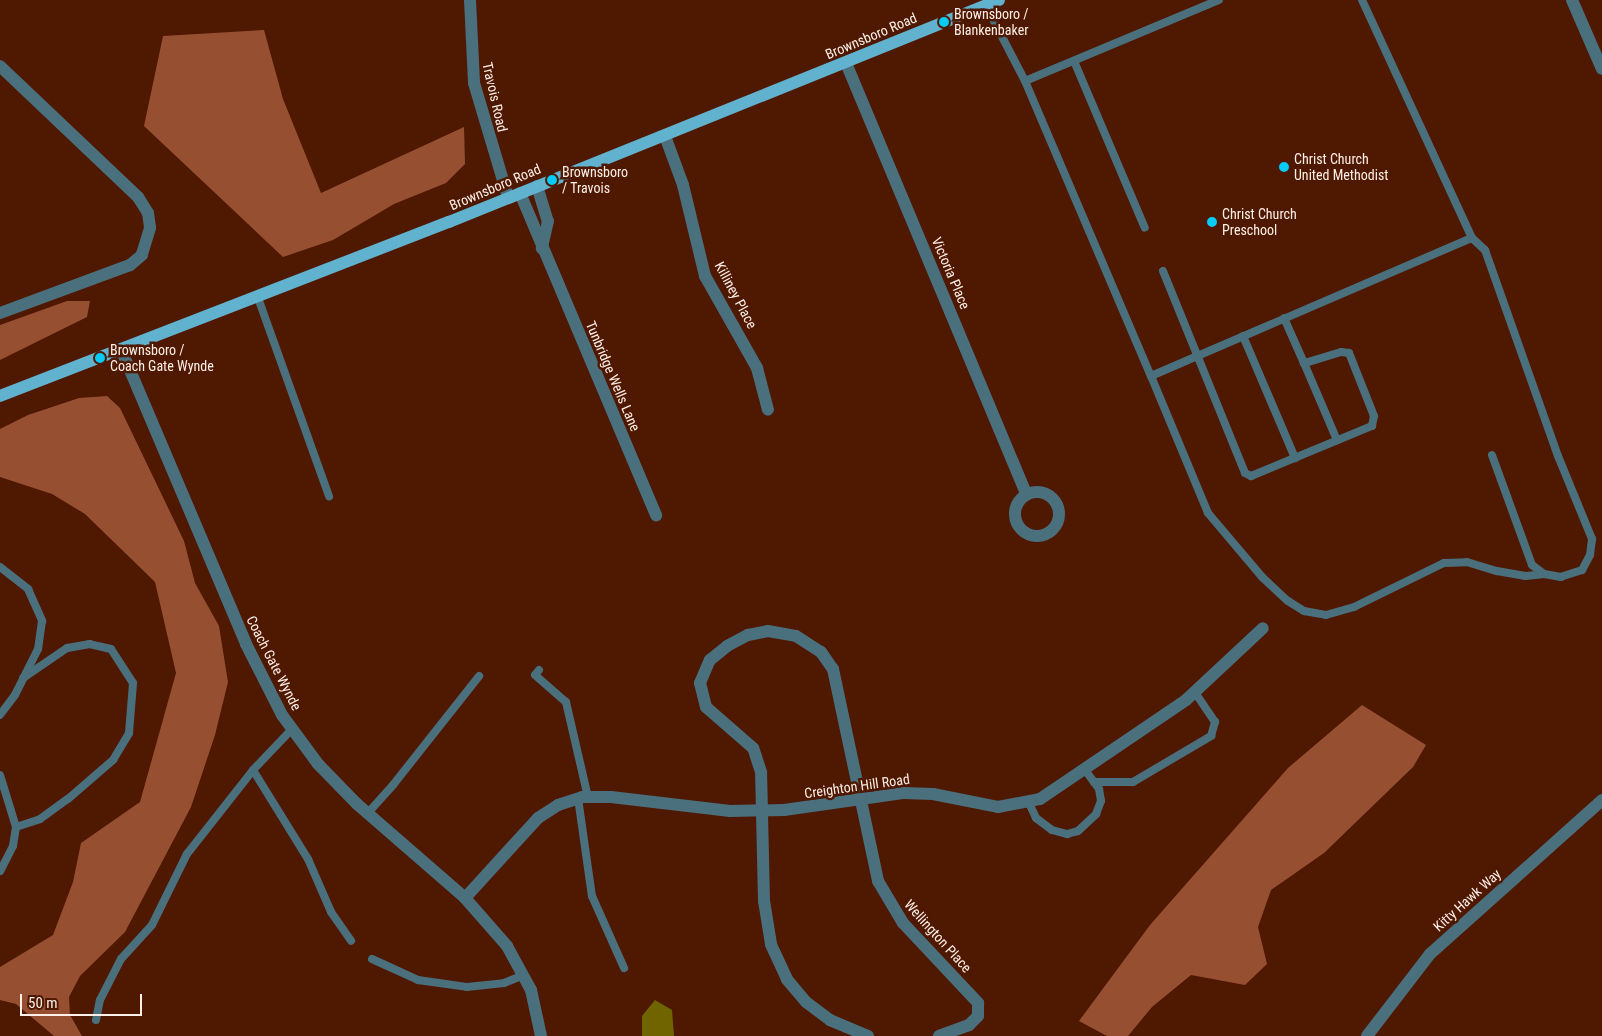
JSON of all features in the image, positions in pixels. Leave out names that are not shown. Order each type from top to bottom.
[{"type":"main road","name":"Brownsboro Road","points":[[0,396],[665,136],[999,0]]},
{"type":"street","name":"Travois Road","points":[[470,0],[474,83],[508,197]]},
{"type":"street","points":[[1572,0],[1602,69]]},
{"type":"street","name":"Victoria Place","points":[[846,63],[1027,495]]},
{"type":"street","points":[[0,66],[138,197],[148,213],[150,228],[142,255],[130,265],[0,313]]},
{"type":"street","name":"Killiney Place","points":[[665,136],[683,185],[705,276],[757,368],[768,410]]},
{"type":"street","points":[[537,186],[548,221],[542,248]]},
{"type":"street","name":"Tunbridge Wells Lane","points":[[520,193],[656,515]]},
{"type":"street","name":"Coach Gate Wynde","points":[[121,349],[246,644],[292,729],[318,764],[367,814],[465,898],[507,946],[524,975],[536,1009],[541,1036]]},
{"type":"street","name":"Creighton Hill Road","points":[[465,898],[538,818],[558,805],[583,798],[703,809],[762,811],[918,793],[986,806],[1029,803],[1040,799],[1085,770],[1195,692],[1263,628]]},
{"type":"street","name":"Wellington Place","points":[[868,1036],[843,1027],[812,1006],[788,979],[776,957],[764,901],[761,772],[756,754],[748,742],[714,717],[706,707],[700,683],[710,660],[727,646],[748,636],[768,631],[787,633],[805,640],[821,652],[833,669],[861,800],[871,858],[885,895],[903,923],[970,993],[980,1008],[978,1016],[969,1025],[939,1036]]},
{"type":"street","name":"Kitty Hawk Way","points":[[1367,1036],[1430,954],[1602,800]]},
{"type":"lane","points":[[1025,82],[1219,0]]},
{"type":"lane","points":[[986,6],[1025,82],[1208,513],[1262,577],[1288,601],[1304,611],[1326,615],[1354,607],[1444,563],[1467,562],[1497,571],[1526,576],[1544,574],[1561,577],[1582,570],[1590,555],[1592,540],[1558,456],[1485,250],[1472,238],[1362,0]]},
{"type":"lane","points":[[1074,60],[1145,228]]},
{"type":"lane","points":[[1151,376],[1472,238]]},
{"type":"lane","points":[[1163,271],[1245,473],[1251,476],[1372,426],[1374,416],[1349,353],[1341,352],[1304,363]]},
{"type":"lane","points":[[257,295],[329,496]]},
{"type":"lane","points":[[1284,318],[1337,440]]},
{"type":"lane","points":[[1243,336],[1295,458]]},
{"type":"lane","points":[[1492,455],[1532,565],[1544,574]]},
{"type":"lane","points":[[0,567],[28,589],[42,621],[38,649],[0,715]]},
{"type":"lane","points":[[16,826],[40,819],[113,760],[128,733],[134,683],[111,649],[90,644],[67,648],[23,678]]},
{"type":"lane","points":[[539,670],[534,675],[566,702],[583,798],[592,896],[624,968]]},
{"type":"lane","points":[[367,814],[478,676]]},
{"type":"lane","points":[[1094,782],[1133,782],[1211,736],[1215,722],[1195,692]]},
{"type":"lane","points":[[96,1020],[100,1000],[121,958],[152,925],[187,854],[253,770],[292,729]]},
{"type":"lane","points":[[253,770],[308,859],[331,912],[351,941]]},
{"type":"lane","points":[[1029,803],[1036,818],[1052,830],[1067,834],[1078,831],[1099,808],[1099,789],[1085,770]]},
{"type":"lane","points":[[0,775],[16,826],[13,846],[0,871]]},
{"type":"lane","points":[[372,959],[418,980],[467,986],[504,983],[524,975]]},
{"type":"shaded area","points":[[264,30],[283,99],[321,193],[464,127],[465,164],[446,183],[394,204],[333,240],[283,257],[144,126],[163,36]]},
{"type":"shaded area","points":[[67,301],[90,301],[87,317],[0,360],[0,325]]},
{"type":"shaded area","points":[[107,396],[120,408],[184,541],[195,583],[219,626],[228,682],[215,735],[191,807],[125,932],[80,976],[69,997],[70,1015],[82,1036],[54,1036],[16,1004],[0,1000],[0,967],[53,935],[73,882],[81,843],[140,802],[176,673],[155,582],[85,514],[52,494],[0,477],[0,429],[28,415],[79,398]]},
{"type":"shaded area","points":[[1362,705],[1426,745],[1413,767],[1324,853],[1271,890],[1258,927],[1267,964],[1245,985],[1191,975],[1152,1007],[1128,1036],[1107,1036],[1079,1021],[1150,925],[1288,768]]},
{"type":"shaded area","points":[[655,1000],[672,1010],[674,1036],[642,1036],[642,1016]]},
{"type":"place","name":"Brownsboro / Blankenbaker","points":[[944,22]]},
{"type":"place","name":"Christ Church United Methodist","points":[[1284,167]]},
{"type":"place","name":"Brownsboro / Travois","points":[[552,180]]},
{"type":"place","name":"Christ Church Preschool","points":[[1212,222]]},
{"type":"place","name":"Brownsboro / Coach Gate Wynde","points":[[100,358]]}]
